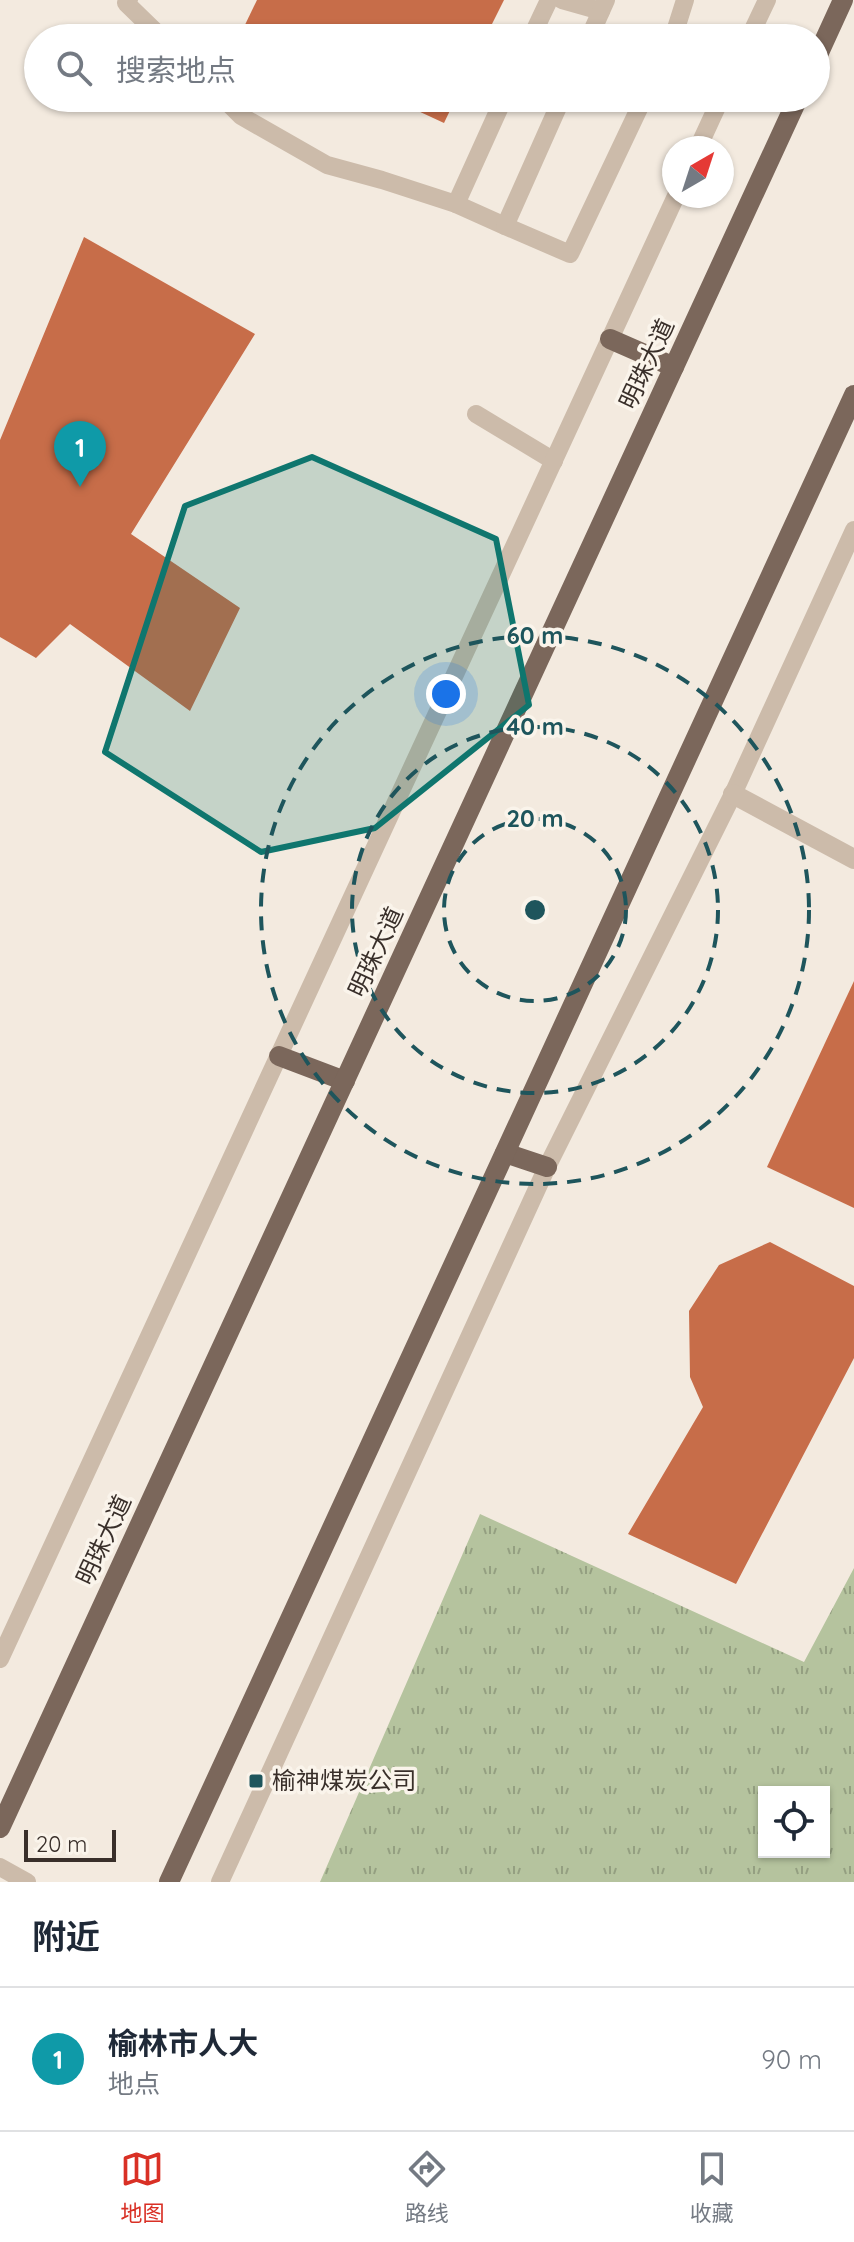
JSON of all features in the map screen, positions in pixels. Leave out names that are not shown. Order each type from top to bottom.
[{"type":"main road","points":[[830,28],[843,0]]},
{"type":"main road","name":"明珠大道","points":[[0,1828],[792,112]]},
{"type":"main road","points":[[610,339],[674,367]]},
{"type":"main road","points":[[169,1882],[854,395]]},
{"type":"main road","points":[[279,1056],[345,1081]]},
{"type":"main road","points":[[505,1153],[547,1167]]},
{"type":"street","points":[[733,794],[854,859]]},
{"type":"lane","points":[[538,24],[549,0]]},
{"type":"lane","points":[[562,0],[604,5],[595,24]]},
{"type":"lane","points":[[677,24],[685,0]]},
{"type":"lane","points":[[756,24],[767,0]]},
{"type":"lane","points":[[125,1],[148,24]]},
{"type":"lane","points":[[237,112],[327,165],[456,204],[570,254],[637,112]]},
{"type":"lane","points":[[456,204],[498,112]]},
{"type":"lane","points":[[505,226],[556,112]]},
{"type":"lane","points":[[704,136],[715,112]]},
{"type":"lane","points":[[0,1659],[670,208]]},
{"type":"lane","points":[[476,414],[554,461]]},
{"type":"lane","points":[[220,1882],[547,1167],[733,794],[854,530]]},
{"type":"lane","points":[[0,1867],[27,1882]]},
{"type":"highlighted area","points":[[312,457],[496,539],[529,705],[375,828],[261,852],[105,752],[185,506]]},
{"type":"green space","points":[[480,1514],[804,1662],[854,1568],[854,1882],[320,1882]]},
{"type":"building","points":[[257,0],[504,0],[492,24],[245,24]]},
{"type":"building","points":[[420,112],[449,112],[444,123]]},
{"type":"building","points":[[84,237],[255,334],[131,534],[240,608],[190,711],[70,624],[36,658],[0,637],[0,440]]},
{"type":"building","points":[[854,981],[854,1208],[767,1167]]},
{"type":"building","points":[[770,1242],[854,1286],[854,1358],[736,1584],[628,1534],[703,1407],[690,1377],[689,1311],[719,1265]]},
{"type":"place","name":"榆林市人大","points":[[80,487]]},
{"type":"place","name":"榆神煤炭公司","points":[[256,1781]]}]
